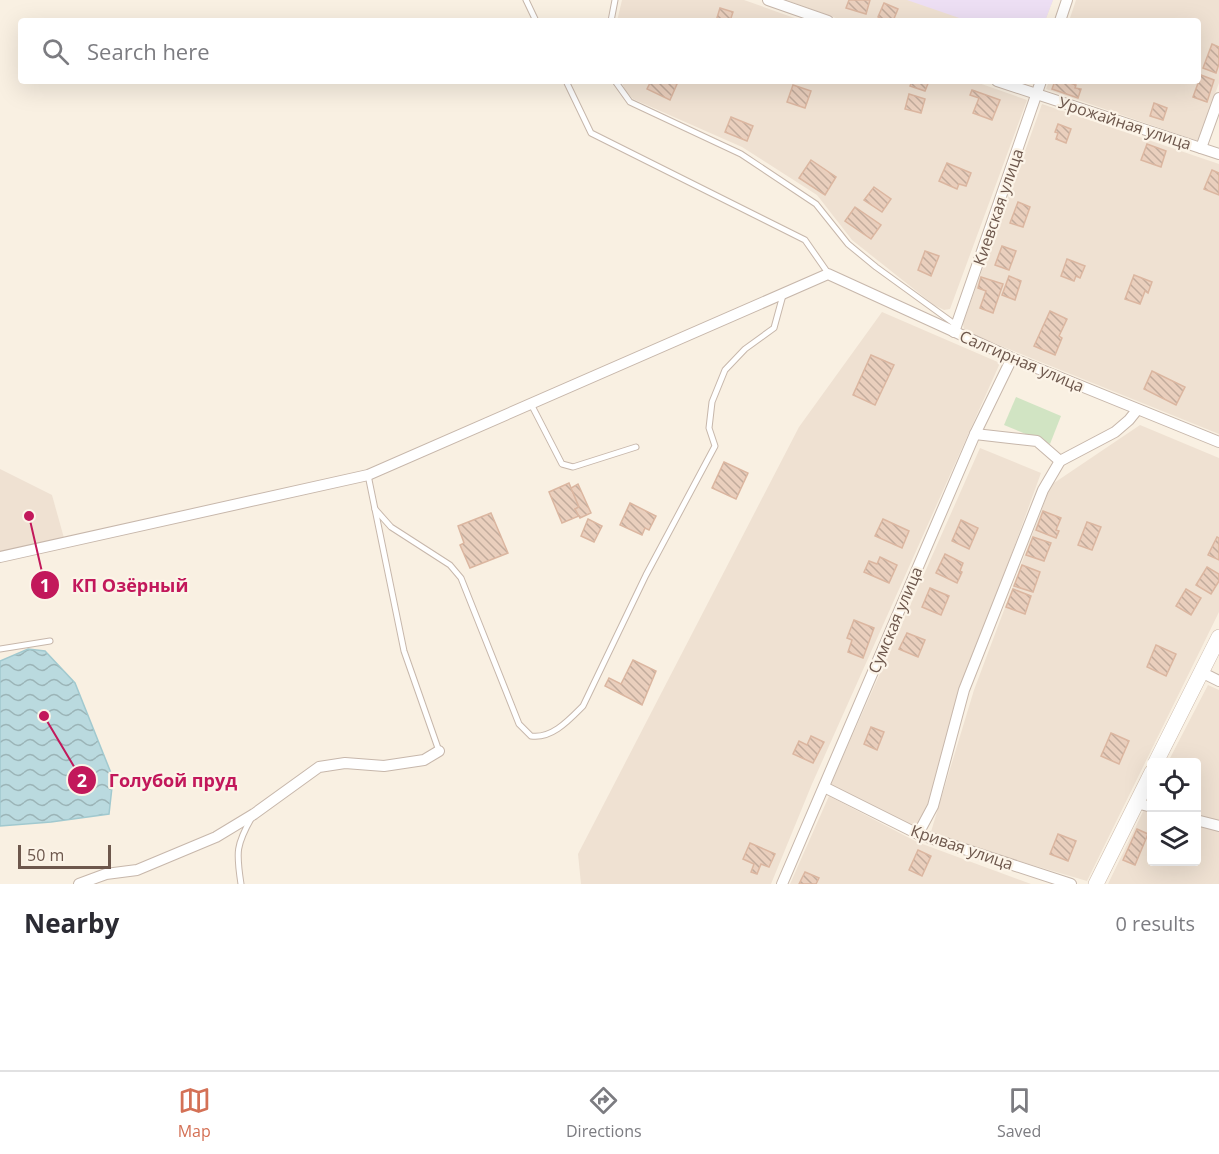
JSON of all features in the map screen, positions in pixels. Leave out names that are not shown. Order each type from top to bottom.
[{"type":"main road","points":[[1158,758],[1219,637]]},
{"type":"main road","points":[[1096,884],[1147,782]]},
{"type":"street","points":[[768,0],[819,18]]},
{"type":"street","points":[[1061,18],[1067,0]]},
{"type":"street","name":"Урожайная улица","points":[[1006,84],[1219,154]]},
{"type":"street","name":"Киевская улица","points":[[955,329],[1040,84]]},
{"type":"street","points":[[1201,147],[1219,98]]},
{"type":"street","points":[[0,557],[368,475],[828,274]]},
{"type":"street","name":"Салгирная улица","points":[[828,274],[955,329],[1012,358],[1219,442]]},
{"type":"street","name":"Сумская улица","points":[[782,884],[975,434],[1012,358]]},
{"type":"street","points":[[918,834],[933,806],[964,690],[1043,490],[1060,461],[1115,432],[1137,410]]},
{"type":"street","points":[[975,434],[1037,441],[1060,461]]},
{"type":"street","points":[[1201,672],[1219,681]]},
{"type":"street","points":[[79,884],[106,874],[137,870],[216,837],[319,767],[345,763],[384,766],[424,760],[439,751]]},
{"type":"street","name":"Кривая улица","points":[[824,787],[918,834],[1071,884]]},
{"type":"street","points":[[1136,803],[1147,806]]},
{"type":"street","points":[[1201,821],[1219,826]]},
{"type":"lane","points":[[526,0],[535,18]]},
{"type":"lane","points":[[612,18],[615,0]]},
{"type":"lane","points":[[567,84],[591,133],[805,240],[828,274]]},
{"type":"lane","points":[[617,84],[630,102],[741,154],[816,204],[848,244],[955,329]]},
{"type":"lane","points":[[375,509],[391,527],[450,565],[460,578],[519,724],[531,736],[538,737],[550,732],[567,722],[582,706],[646,575],[715,446],[709,428],[712,402],[725,370],[745,349],[774,328],[783,294]]},
{"type":"lane","points":[[531,404],[562,464],[573,466],[636,447]]},
{"type":"lane","points":[[368,475],[404,651],[439,751]]},
{"type":"lane","points":[[0,649],[50,641]]},
{"type":"lane","points":[[241,884],[237,860],[239,841],[254,813]]},
{"type":"shaded area","points":[[622,0],[744,0],[795,18],[618,18]]},
{"type":"shaded area","points":[[786,0],[1053,0],[1046,18],[836,18]]},
{"type":"shaded area","points":[[907,0],[1053,0],[1046,18],[959,18]]},
{"type":"shaded area","points":[[1076,0],[1219,0],[1219,83],[1198,141],[1046,89],[1048,84],[1201,84],[1201,18],[1070,18]]},
{"type":"shaded area","points":[[622,84],[982,84],[1027,100],[950,309],[944,310],[934,305],[852,240],[817,195],[742,147],[633,99]]},
{"type":"shaded area","points":[[1042,104],[1219,164],[1219,434],[964,331],[963,323]]},
{"type":"shaded area","points":[[882,312],[1000,363],[812,784],[771,884],[581,884],[578,854],[799,427]]},
{"type":"shaded area","points":[[1140,425],[1219,458],[1219,612],[1087,881],[930,835],[974,690],[1051,485]]},
{"type":"shaded area","points":[[980,448],[1041,473],[1001,583],[928,806],[917,828],[830,786]]},
{"type":"shaded area","points":[[0,469],[52,495],[64,538],[0,552]]},
{"type":"shaded area","points":[[1208,685],[1219,690],[1219,884],[1108,884],[1147,803],[1147,866],[1201,866],[1201,758],[1170,758]]},
{"type":"shaded area","points":[[829,796],[917,842],[1031,884],[790,884]]},
{"type":"green space","points":[[1016,397],[1061,416],[1050,444],[1004,425]]},
{"type":"water","points":[[28,649],[45,651],[75,683],[113,778],[109,814],[0,826],[0,661]]},
{"type":"building","points":[[849,0],[870,0],[866,14],[846,8]]},
{"type":"building","points":[[884,3],[898,9],[894,18],[878,17]]},
{"type":"building","points":[[720,8],[733,12],[731,18],[717,18]]},
{"type":"building","points":[[1212,44],[1219,47],[1219,64],[1216,73],[1203,68]]},
{"type":"building","points":[[1201,75],[1214,80],[1207,102],[1193,97],[1198,84],[1201,84]]},
{"type":"building","points":[[650,84],[677,84],[670,100],[647,89]]},
{"type":"building","points":[[911,84],[928,84],[925,91],[910,86]]},
{"type":"building","points":[[1054,84],[1073,84],[1076,85],[1075,88],[1081,89],[1078,98],[1052,89]]},
{"type":"building","points":[[793,85],[811,91],[805,108],[787,102]]},
{"type":"building","points":[[972,90],[1000,100],[992,120],[973,113],[979,98],[970,95]]},
{"type":"building","points":[[909,94],[925,99],[921,113],[905,109]]},
{"type":"building","points":[[1154,103],[1167,108],[1163,120],[1150,116]]},
{"type":"building","points":[[731,117],[753,126],[747,141],[725,132]]},
{"type":"building","points":[[1058,124],[1071,129],[1066,143],[1056,139],[1058,133],[1055,132]]},
{"type":"building","points":[[1147,144],[1166,151],[1161,167],[1141,160]]},
{"type":"building","points":[[811,160],[836,177],[825,195],[799,178]]},
{"type":"building","points":[[947,163],[971,173],[966,186],[959,184],[957,189],[939,181]]},
{"type":"building","points":[[1212,170],[1219,173],[1219,195],[1204,189]]},
{"type":"building","points":[[874,187],[891,199],[882,212],[864,200]]},
{"type":"building","points":[[1018,202],[1030,207],[1023,227],[1010,223]]},
{"type":"building","points":[[855,207],[881,225],[871,239],[845,221]]},
{"type":"building","points":[[1002,246],[1016,251],[1009,270],[995,265]]},
{"type":"building","points":[[925,251],[939,256],[931,276],[918,270]]},
{"type":"building","points":[[1067,259],[1085,266],[1080,278],[1076,276],[1074,281],[1061,276]]},
{"type":"building","points":[[1134,275],[1152,282],[1148,293],[1145,291],[1140,304],[1125,299]]},
{"type":"building","points":[[1009,276],[1021,281],[1015,300],[1002,295]]},
{"type":"building","points":[[981,277],[1003,284],[993,313],[980,308],[986,291],[978,288]]},
{"type":"building","points":[[1050,311],[1067,319],[1059,336],[1062,338],[1055,355],[1034,346]]},
{"type":"building","points":[[871,355],[894,365],[875,405],[853,395]]},
{"type":"building","points":[[1152,371],[1185,387],[1176,405],[1144,389]]},
{"type":"building","points":[[724,462],[748,473],[736,499],[712,488]]},
{"type":"building","points":[[569,483],[579,507],[575,509],[579,516],[562,523],[549,492]]},
{"type":"building","points":[[578,484],[591,513],[580,518],[575,509],[579,507],[571,488]]},
{"type":"building","points":[[630,503],[656,516],[649,530],[645,528],[642,535],[620,525]]},
{"type":"building","points":[[1043,511],[1061,518],[1056,530],[1059,531],[1056,538],[1036,530]]},
{"type":"building","points":[[491,513],[508,553],[470,568],[460,545],[464,543],[458,526]]},
{"type":"building","points":[[588,519],[602,526],[594,542],[581,536]]},
{"type":"building","points":[[883,519],[909,531],[902,548],[875,536]]},
{"type":"building","points":[[961,520],[978,528],[969,549],[952,541]]},
{"type":"building","points":[[1087,522],[1101,527],[1092,550],[1078,545]]},
{"type":"building","points":[[1033,537],[1051,543],[1044,561],[1026,555]]},
{"type":"building","points":[[1217,537],[1219,538],[1219,560],[1208,555]]},
{"type":"building","points":[[945,554],[963,563],[957,583],[936,573]]},
{"type":"building","points":[[880,557],[897,565],[889,583],[864,572],[869,561],[877,564]]},
{"type":"building","points":[[1022,565],[1040,572],[1033,592],[1014,586]]},
{"type":"building","points":[[1207,567],[1219,574],[1219,581],[1211,594],[1196,585]]},
{"type":"building","points":[[930,588],[949,596],[941,615],[922,607]]},
{"type":"building","points":[[1013,589],[1031,596],[1025,614],[1006,607]]},
{"type":"building","points":[[1186,589],[1201,598],[1191,615],[1176,606]]},
{"type":"building","points":[[854,620],[874,628],[863,658],[848,652],[852,640],[847,638]]},
{"type":"building","points":[[907,633],[925,640],[918,657],[899,649]]},
{"type":"building","points":[[1156,645],[1176,654],[1166,676],[1147,667]]},
{"type":"building","points":[[633,660],[656,671],[642,705],[605,686],[609,678],[621,684]]},
{"type":"building","points":[[871,727],[884,732],[877,750],[864,744]]},
{"type":"building","points":[[1111,733],[1129,741],[1119,764],[1101,756]]},
{"type":"building","points":[[811,736],[824,742],[813,763],[793,754],[799,741],[807,745]]},
{"type":"building","points":[[1137,829],[1147,834],[1135,865],[1123,860]]},
{"type":"building","points":[[1058,834],[1076,841],[1068,861],[1050,854]]},
{"type":"building","points":[[750,843],[775,854],[769,867],[761,864],[757,874],[751,872],[754,864],[743,859]]},
{"type":"building","points":[[918,850],[931,856],[922,876],[909,870]]},
{"type":"building","points":[[805,872],[819,878],[816,884],[799,884]]},
{"type":"place","name":"КП Озёрный","points":[[29,516]]},
{"type":"place","name":"Голубой пруд","points":[[44,716]]}]
